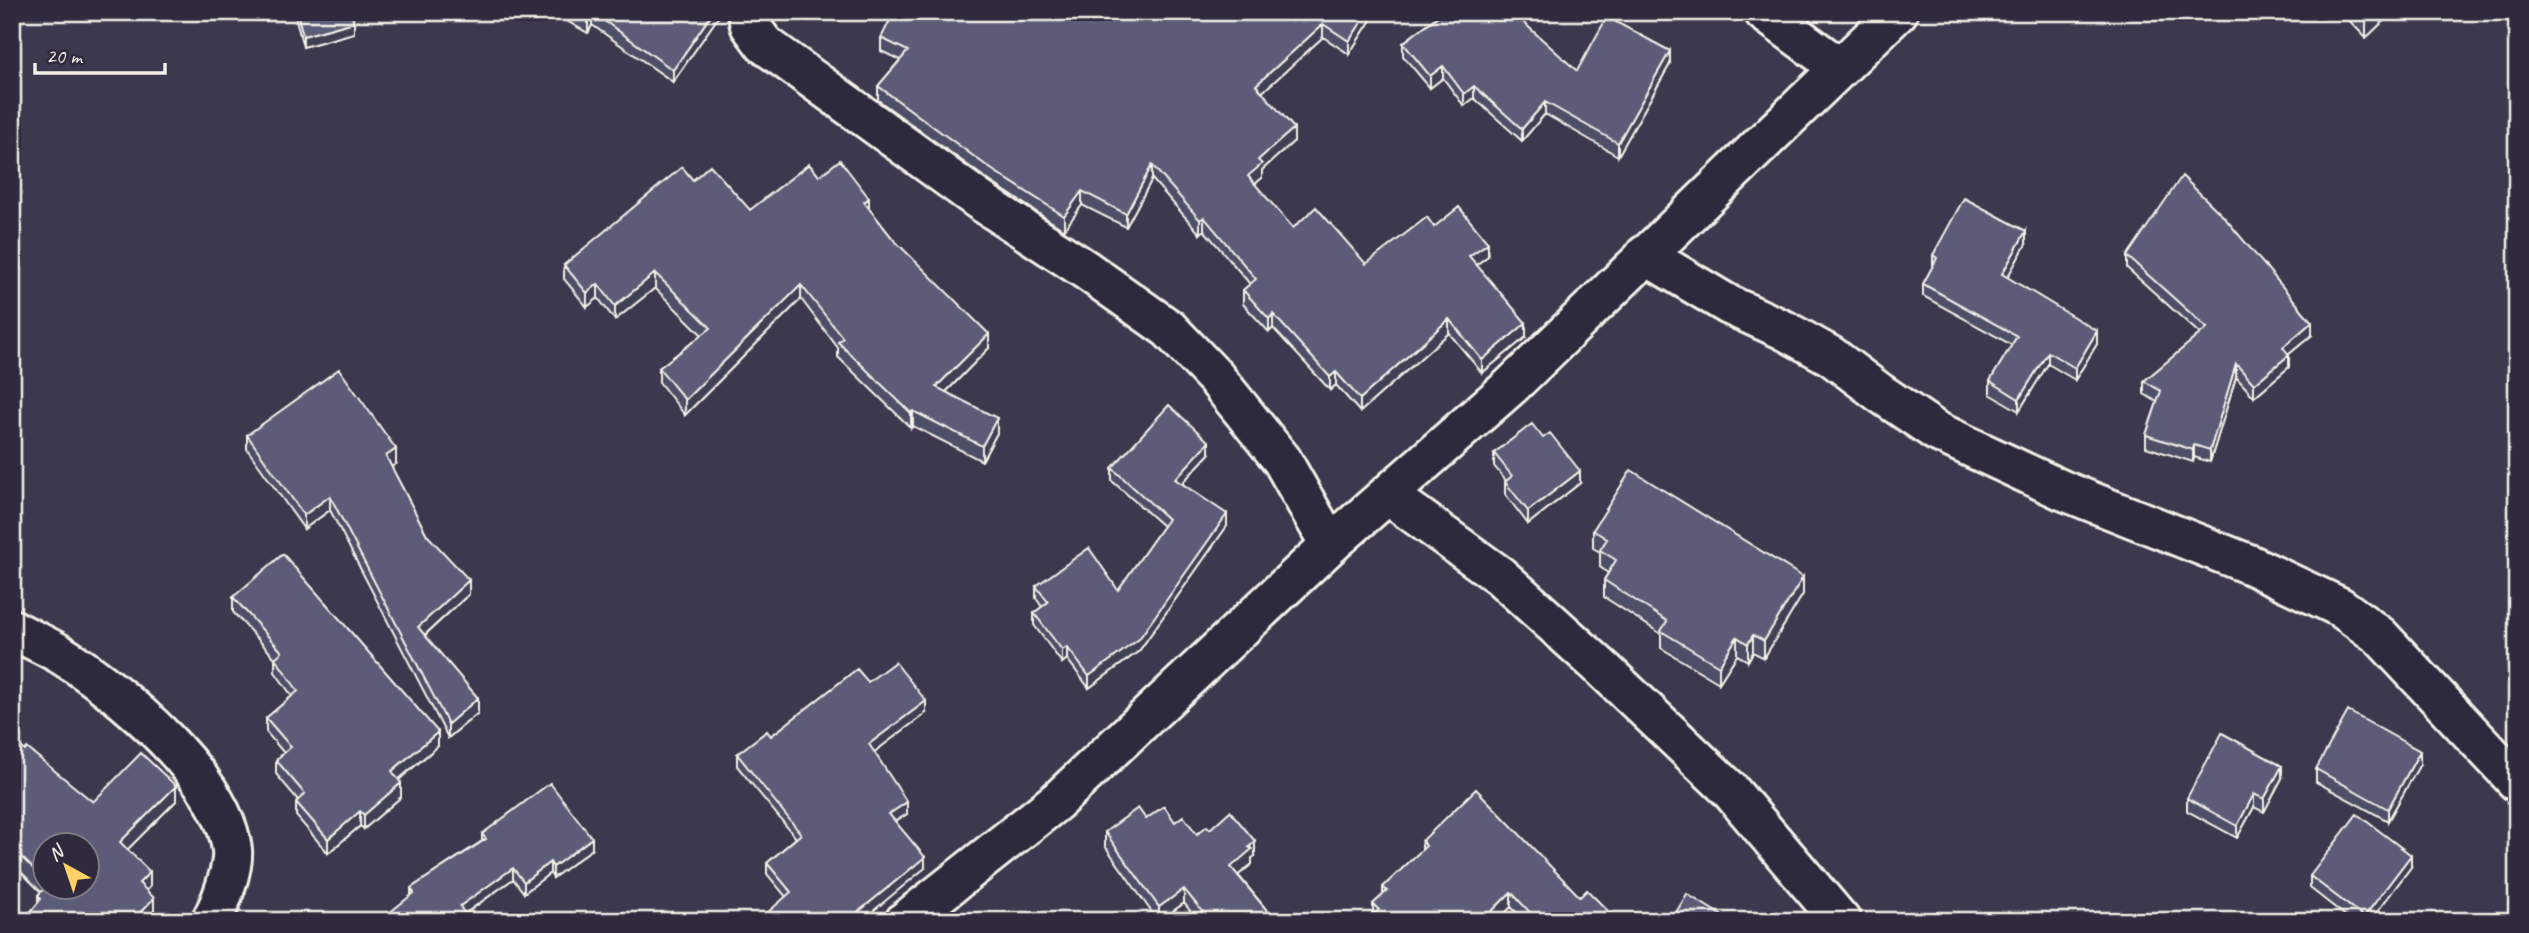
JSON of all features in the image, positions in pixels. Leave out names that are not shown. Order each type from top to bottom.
[{"type":"street","points":[[747,12],[750,24],[764,44],[979,200],[1086,270],[1169,329],[1216,378],[1282,460],[1331,545]]},
{"type":"street","points":[[1764,12],[1840,68]]},
{"type":"street","points":[[905,921],[1057,801],[1331,545],[1511,386],[1898,12]]},
{"type":"street","points":[[1645,255],[1729,305],[1784,330],[1831,356],[1936,431],[2062,490],[2251,565],[2340,607],[2380,636],[2517,782]]},
{"type":"street","points":[[1388,495],[1500,576],[1604,670],[1729,789],[1841,921]]},
{"type":"street","points":[[12,629],[60,654],[140,713],[200,778],[221,816],[232,851],[222,901],[211,921]]},
{"type":"building","points":[[297,12],[351,12],[354,22],[303,36]]},
{"type":"building","points":[[573,12],[592,12],[588,20]]},
{"type":"building","points":[[592,12],[713,12],[673,70]]},
{"type":"building","points":[[894,12],[1368,12],[1349,41],[1323,24],[1256,85],[1294,128],[1258,160],[1262,164],[1248,176],[1293,228],[1316,207],[1366,264],[1427,217],[1434,227],[1459,207],[1488,243],[1469,256],[1526,323],[1482,360],[1449,319],[1360,399],[1336,372],[1330,377],[1273,314],[1269,319],[1243,290],[1256,279],[1204,217],[1200,220],[1152,165],[1126,214],[1082,191],[1064,216],[991,169],[878,86],[908,51],[881,38]]},
{"type":"building","points":[[1443,12],[1512,12],[1577,71],[1607,17],[1670,51],[1618,143],[1545,102],[1522,129],[1474,86],[1464,94],[1443,66],[1430,76],[1403,43]]},
{"type":"building","points":[[2358,12],[2375,12],[2366,21]]},
{"type":"building","points":[[840,160],[869,198],[864,202],[893,239],[989,334],[936,387],[997,418],[982,446],[913,411],[911,413],[838,342],[843,338],[801,285],[685,400],[659,368],[711,328],[655,273],[615,306],[598,284],[587,293],[564,265],[682,167],[693,180],[710,165],[750,210],[809,164],[819,176]]},
{"type":"building","points":[[2182,176],[2224,217],[2312,322],[2283,347],[2289,355],[2254,384],[2236,364],[2210,450],[2194,445],[2193,450],[2146,435],[2161,391],[2144,381],[2207,328],[2127,256]]},
{"type":"building","points":[[1964,198],[2026,231],[2002,274],[2097,331],[2075,368],[2048,352],[2019,399],[1990,381],[2017,336],[1923,284],[1937,258],[1933,255]]},
{"type":"building","points":[[339,369],[396,449],[386,456],[427,535],[469,580],[418,627],[478,698],[448,724],[330,496],[304,515],[247,435]]},
{"type":"building","points":[[1169,405],[1209,442],[1175,479],[1227,514],[1139,639],[1089,676],[1067,647],[1062,650],[1034,613],[1048,602],[1036,586],[1089,548],[1118,590],[1168,519],[1112,468]]},
{"type":"building","points":[[1532,424],[1543,438],[1550,433],[1580,471],[1528,511],[1505,482],[1512,476],[1494,453]]},
{"type":"building","points":[[1631,470],[1803,577],[1764,641],[1753,635],[1748,644],[1737,637],[1719,666],[1661,631],[1667,621],[1604,580],[1616,560],[1600,550],[1607,539],[1593,530]]},
{"type":"building","points":[[283,554],[438,732],[392,771],[401,783],[364,815],[360,811],[328,839],[296,802],[305,794],[276,760],[291,747],[266,718],[298,691],[275,658],[282,652],[233,597]]},
{"type":"building","points":[[895,662],[926,701],[869,744],[907,802],[889,814],[925,857],[847,921],[758,921],[791,892],[767,863],[801,834],[737,754],[767,731],[771,736],[857,669],[868,682]]},
{"type":"building","points":[[2348,711],[2420,751],[2388,809],[2316,769]]},
{"type":"building","points":[[2222,733],[2282,766],[2264,799],[2254,794],[2237,826],[2187,798]]},
{"type":"building","points":[[12,739],[25,751],[27,748],[93,802],[141,753],[176,786],[120,842],[150,872],[139,883],[154,898],[132,921],[23,921],[39,902],[102,902],[102,832],[32,832],[32,867],[12,848]]},
{"type":"building","points":[[550,783],[592,838],[553,867],[550,862],[524,882],[513,868],[460,906],[467,921],[379,921],[414,893],[411,888],[486,839],[482,834]]},
{"type":"building","points":[[1476,789],[1580,897],[1587,890],[1618,921],[1538,921],[1511,892],[1482,921],[1364,921],[1379,910],[1373,904],[1387,891],[1383,887],[1426,846],[1422,841]]},
{"type":"building","points":[[1164,806],[1175,822],[1183,816],[1197,834],[1207,826],[1210,829],[1230,811],[1255,841],[1249,847],[1252,849],[1231,867],[1274,919],[1283,911],[1291,921],[1210,921],[1184,889],[1159,907],[1105,832],[1138,808],[1146,819]]},
{"type":"building","points":[[2357,814],[2411,855],[2364,917],[2310,876]]},
{"type":"building","points":[[1687,894],[1726,918],[1724,921],[1671,921]]}]
